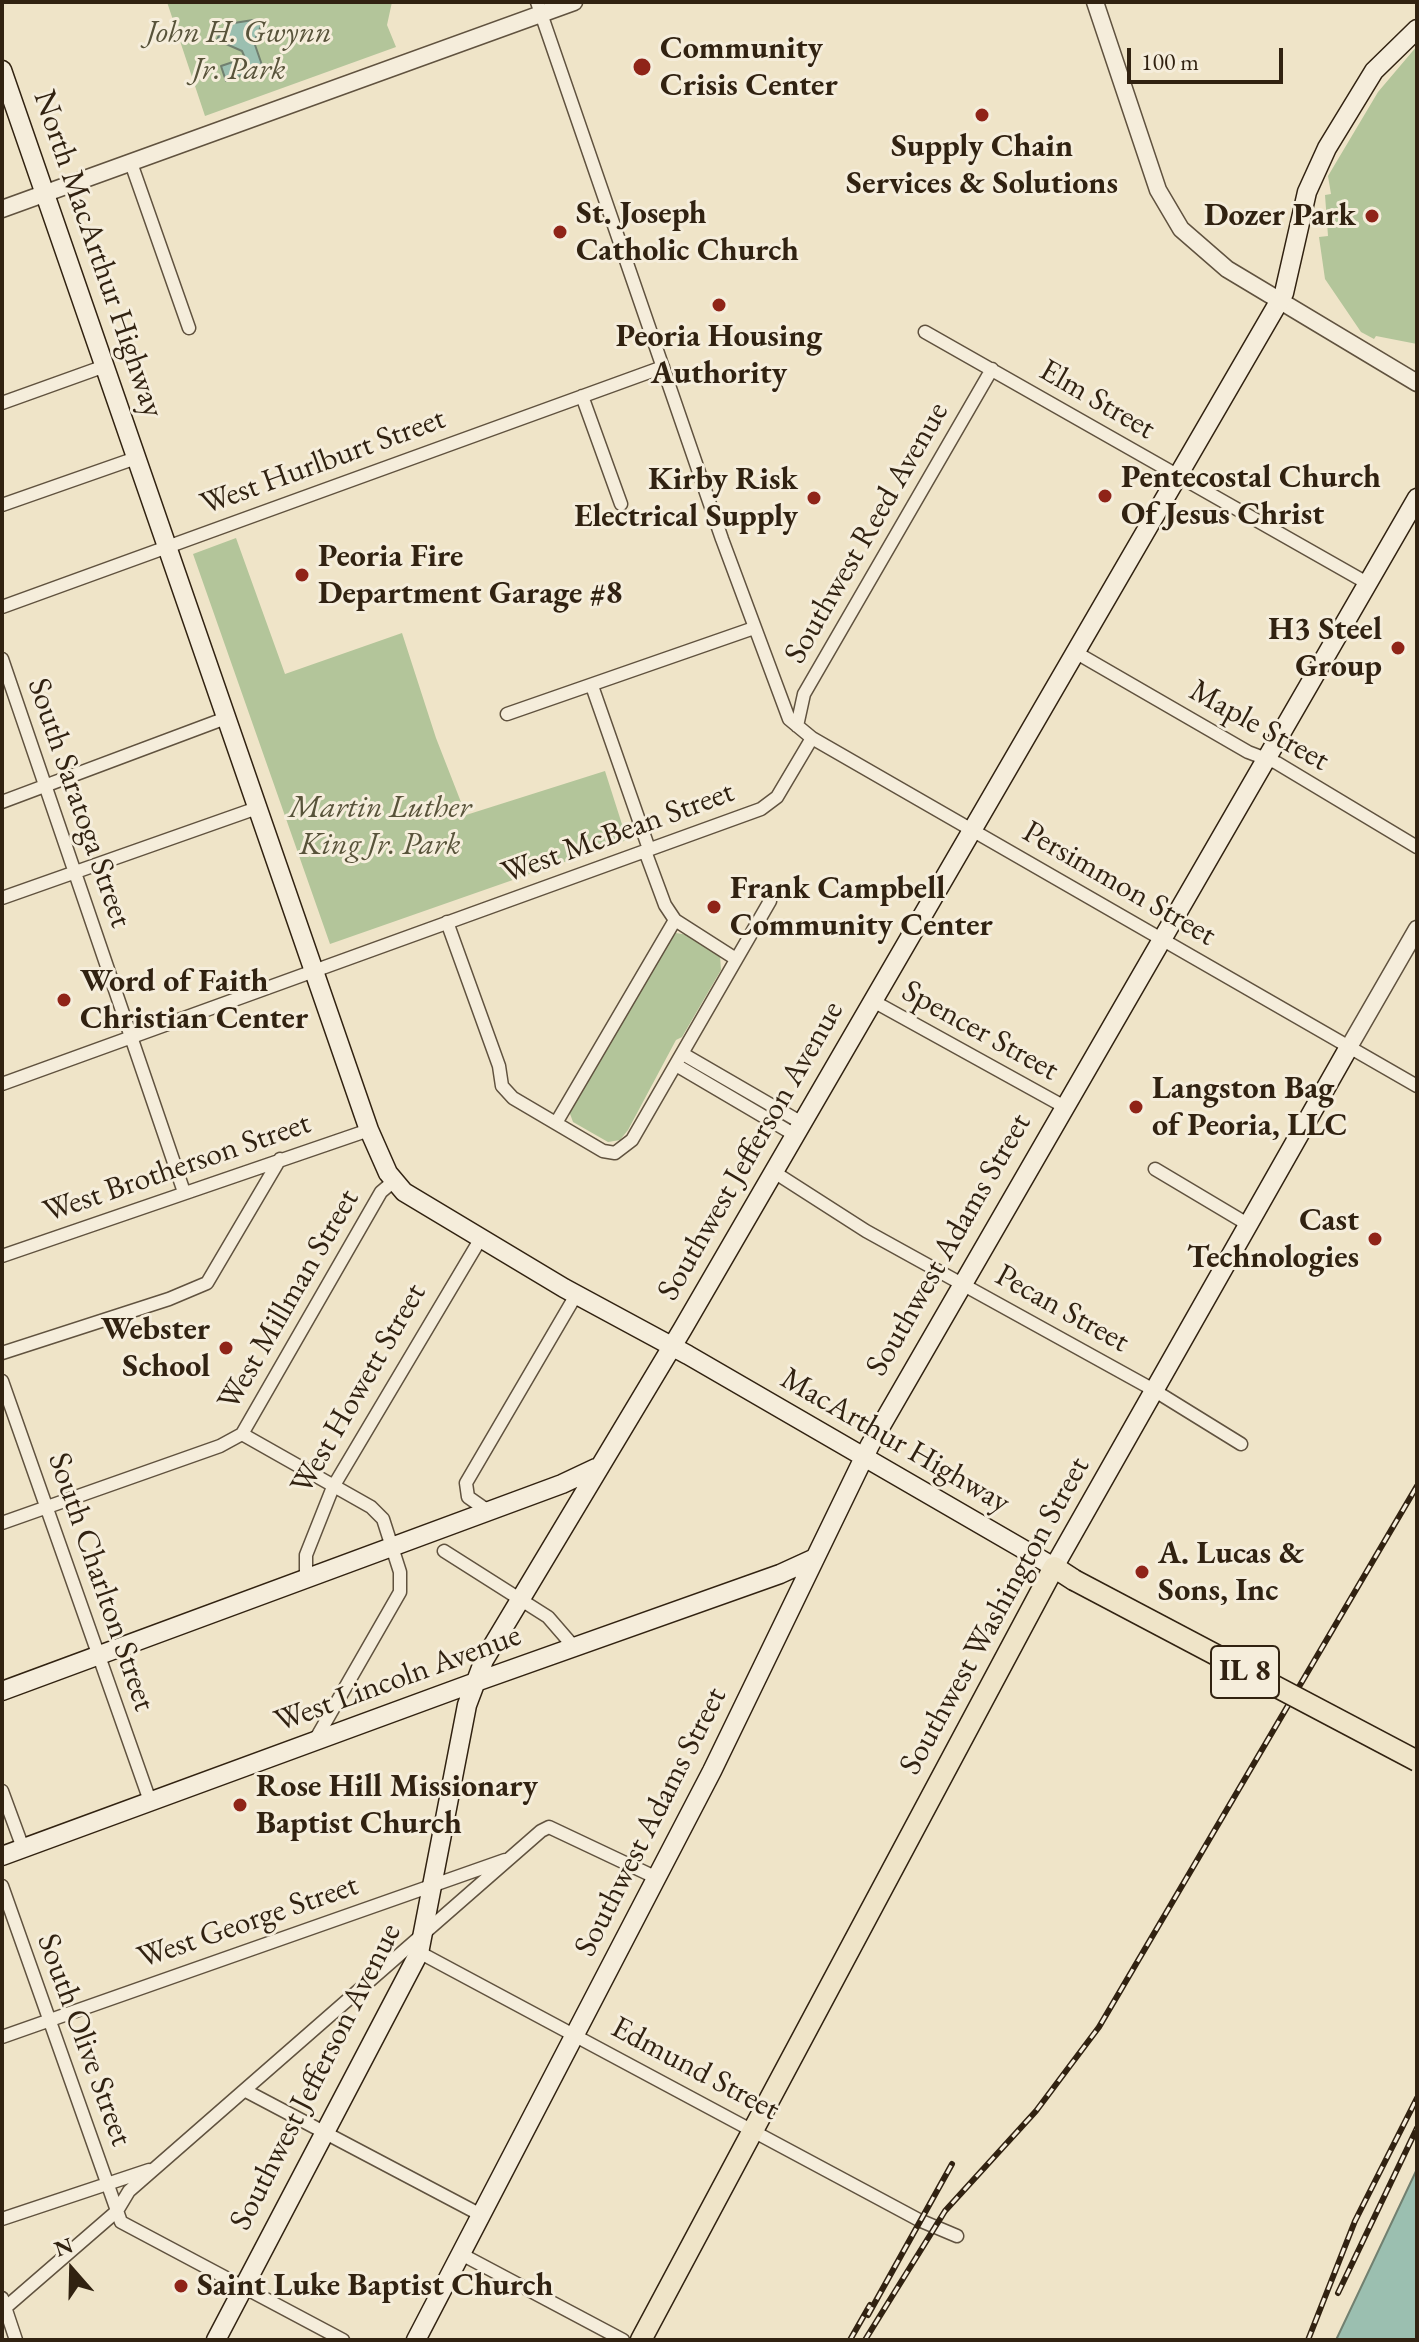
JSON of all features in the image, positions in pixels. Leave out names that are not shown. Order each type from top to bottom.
[{"type":"main road","name":"Southwest Jefferson Avenue","points":[[216,2340],[327,2133],[425,1930],[473,1683],[519,1598],[774,1172],[1278,302],[1289,278],[1302,212],[1315,171],[1374,71],[1417,29]]},
{"type":"main road","name":"North MacArthur Highway","points":[[2,70],[369,1130],[394,1181]]},
{"type":"main road","name":"Southwest Adams Street","points":[[416,2340],[577,2036],[864,1457],[1063,1106],[1417,498]]},
{"type":"main road","name":"Southwest Washington Street","points":[[641,2340],[1054,1567],[1152,1389],[1349,1047]]},
{"type":"main road","name":"MacArthur Highway","points":[[394,1181],[410,1196],[576,1295],[672,1346],[1074,1580],[1417,1761]]},
{"type":"main road","points":[[2,1691],[306,1576],[393,1548],[599,1467]]},
{"type":"main road","name":"West Lincoln Avenue","points":[[2,1856],[770,1578],[815,1558]]},
{"type":"street","points":[[2,209],[539,8],[574,2]]},
{"type":"street","points":[[1095,2],[1158,190],[1172,217],[1201,250],[1278,302],[1417,383]]},
{"type":"street","points":[[539,8],[754,628],[785,713],[797,726]]},
{"type":"street","points":[[131,163],[189,328]]},
{"type":"street","name":"Elm Street","points":[[925,332],[1367,583]]},
{"type":"street","points":[[2,403],[105,366]]},
{"type":"street","name":"West Hurlburt Street","points":[[2,607],[663,367]]},
{"type":"street","name":"Southwest Reed Avenue","points":[[797,726],[804,694],[992,369]]},
{"type":"street","points":[[582,396],[621,504]]},
{"type":"street","points":[[2,505],[136,458]]},
{"type":"street","points":[[507,714],[754,628]]},
{"type":"street","name":"Maple Street","points":[[1075,652],[1264,760],[1277,763],[1417,847]]},
{"type":"street","name":"South Saratoga Street","points":[[2,659],[184,1192]]},
{"type":"street","points":[[592,686],[665,905],[675,920],[736,959]]},
{"type":"street","points":[[2,802],[226,718]]},
{"type":"street","name":"Persimmon Street","points":[[797,726],[812,738],[1417,1086]]},
{"type":"street","name":"West McBean Street","points":[[2,1084],[761,809],[777,797],[812,738]]},
{"type":"street","points":[[2,898],[257,808]]},
{"type":"street","points":[[447,922],[499,1066],[502,1086],[513,1098],[603,1151],[615,1153],[632,1140],[770,901]]},
{"type":"street","points":[[556,1123],[675,920]]},
{"type":"street","name":"Southwest Washington Street","points":[[1349,1047],[1417,929]]},
{"type":"street","name":"Spencer Street","points":[[873,1001],[1063,1106]]},
{"type":"street","points":[[679,1059],[799,1129]]},
{"type":"street","name":"West Brotherson Street","points":[[2,1256],[369,1130]]},
{"type":"street","points":[[2,1353],[207,1283],[280,1159]]},
{"type":"street","points":[[1155,1169],[1249,1225]]},
{"type":"street","name":"Pecan Street","points":[[774,1172],[866,1231],[1152,1389],[1241,1444]]},
{"type":"street","name":"West Millman Street","points":[[2,1523],[213,1449],[242,1434],[381,1192],[394,1181]]},
{"type":"street","name":"West Howett Street","points":[[306,1576],[306,1555],[333,1487],[481,1238]]},
{"type":"street","points":[[488,1511],[468,1497],[466,1483],[576,1295]]},
{"type":"street","name":"South Charlton Street","points":[[2,1381],[150,1801]]},
{"type":"street","points":[[242,1434],[371,1507],[383,1519],[400,1572],[400,1592],[314,1742]]},
{"type":"street","points":[[444,1551],[553,1621],[574,1647]]},
{"type":"street","points":[[2,1791],[23,1848]]},
{"type":"street","points":[[425,1930],[549,1827],[657,1878]]},
{"type":"street","name":"West George Street","points":[[2,2037],[433,1883],[512,1858]]},
{"type":"street","name":"South Olive Street","points":[[2,1886],[117,2211]]},
{"type":"street","points":[[16,2340],[4,2303],[117,2211],[129,2191],[414,1949]]},
{"type":"street","name":"Edmund Street","points":[[414,1949],[919,2220],[957,2236]]},
{"type":"street","points":[[246,2091],[481,2215]]},
{"type":"street","points":[[2,2219],[160,2166]]},
{"type":"street","points":[[117,2211],[121,2222],[343,2340]]},
{"type":"street","points":[[461,2254],[623,2340]]},
{"type":"green space","name":"John H. Gwynn Jr. Park","points":[[167,2],[392,2],[387,25],[396,47],[205,116]]},
{"type":"green space","name":"Dozer Park","points":[[1417,46],[1417,344],[1376,336],[1374,339],[1361,332],[1325,279],[1319,237],[1328,236],[1325,195],[1331,194],[1328,176],[1378,92]]},
{"type":"green space","name":"Martin Luther King Jr. Park","points":[[236,538],[285,674],[402,633],[436,738],[466,815],[605,771],[627,840],[330,944],[193,554]]},
{"type":"green space","points":[[676,933],[688,935],[720,955],[721,970],[682,1037],[676,1040],[628,1130],[620,1140],[608,1142],[573,1122],[569,1111],[665,950],[669,936]]},
{"type":"shaded area","points":[[253,20],[262,24],[254,42],[263,68],[226,81],[221,66],[245,58],[242,51],[217,40],[220,33],[234,23]]},
{"type":"shaded area","points":[[1417,2169],[1417,2340],[1336,2340],[1373,2262]]},
{"type":"railway","points":[[865,2340],[945,2211],[1036,2111],[1099,2027],[1417,1486]]},
{"type":"railway","points":[[1308,2340],[1355,2221],[1417,2098]]},
{"type":"railway","points":[[1338,2293],[1417,2128]]},
{"type":"railway","points":[[868,2315],[952,2164]]},
{"type":"railway","points":[[850,2340],[870,2305]]},
{"type":"place","name":"Community Crisis Center","points":[[642,67]]},
{"type":"place","name":"Supply Chain Services & Solutions","points":[[982,115]]},
{"type":"place","name":"Dozer Park","points":[[1372,216]]},
{"type":"place","name":"St. Joseph Catholic Church","points":[[560,232]]},
{"type":"place","name":"Peoria Housing Authority","points":[[719,305]]},
{"type":"place","name":"Pentecostal Church Of Jesus Christ","points":[[1105,496]]},
{"type":"place","name":"Kirby Risk Electrical Supply","points":[[814,498]]},
{"type":"place","name":"Peoria Fire Department Garage #8","points":[[302,575]]},
{"type":"place","name":"H3 Steel Group","points":[[1398,648]]},
{"type":"place","name":"Frank Campbell Community Center","points":[[714,907]]},
{"type":"place","name":"Word of Faith Christian Center","points":[[64,1000]]},
{"type":"place","name":"Langston Bag of Peoria, LLC","points":[[1136,1107]]},
{"type":"place","name":"Cast Technologies","points":[[1375,1239]]},
{"type":"place","name":"Webster School","points":[[226,1348]]},
{"type":"place","name":"A. Lucas & Sons, Inc","points":[[1142,1572]]},
{"type":"place","name":"Rose Hill Missionary Baptist Church","points":[[240,1805]]},
{"type":"place","name":"Saint Luke Baptist Church","points":[[181,2286]]}]
